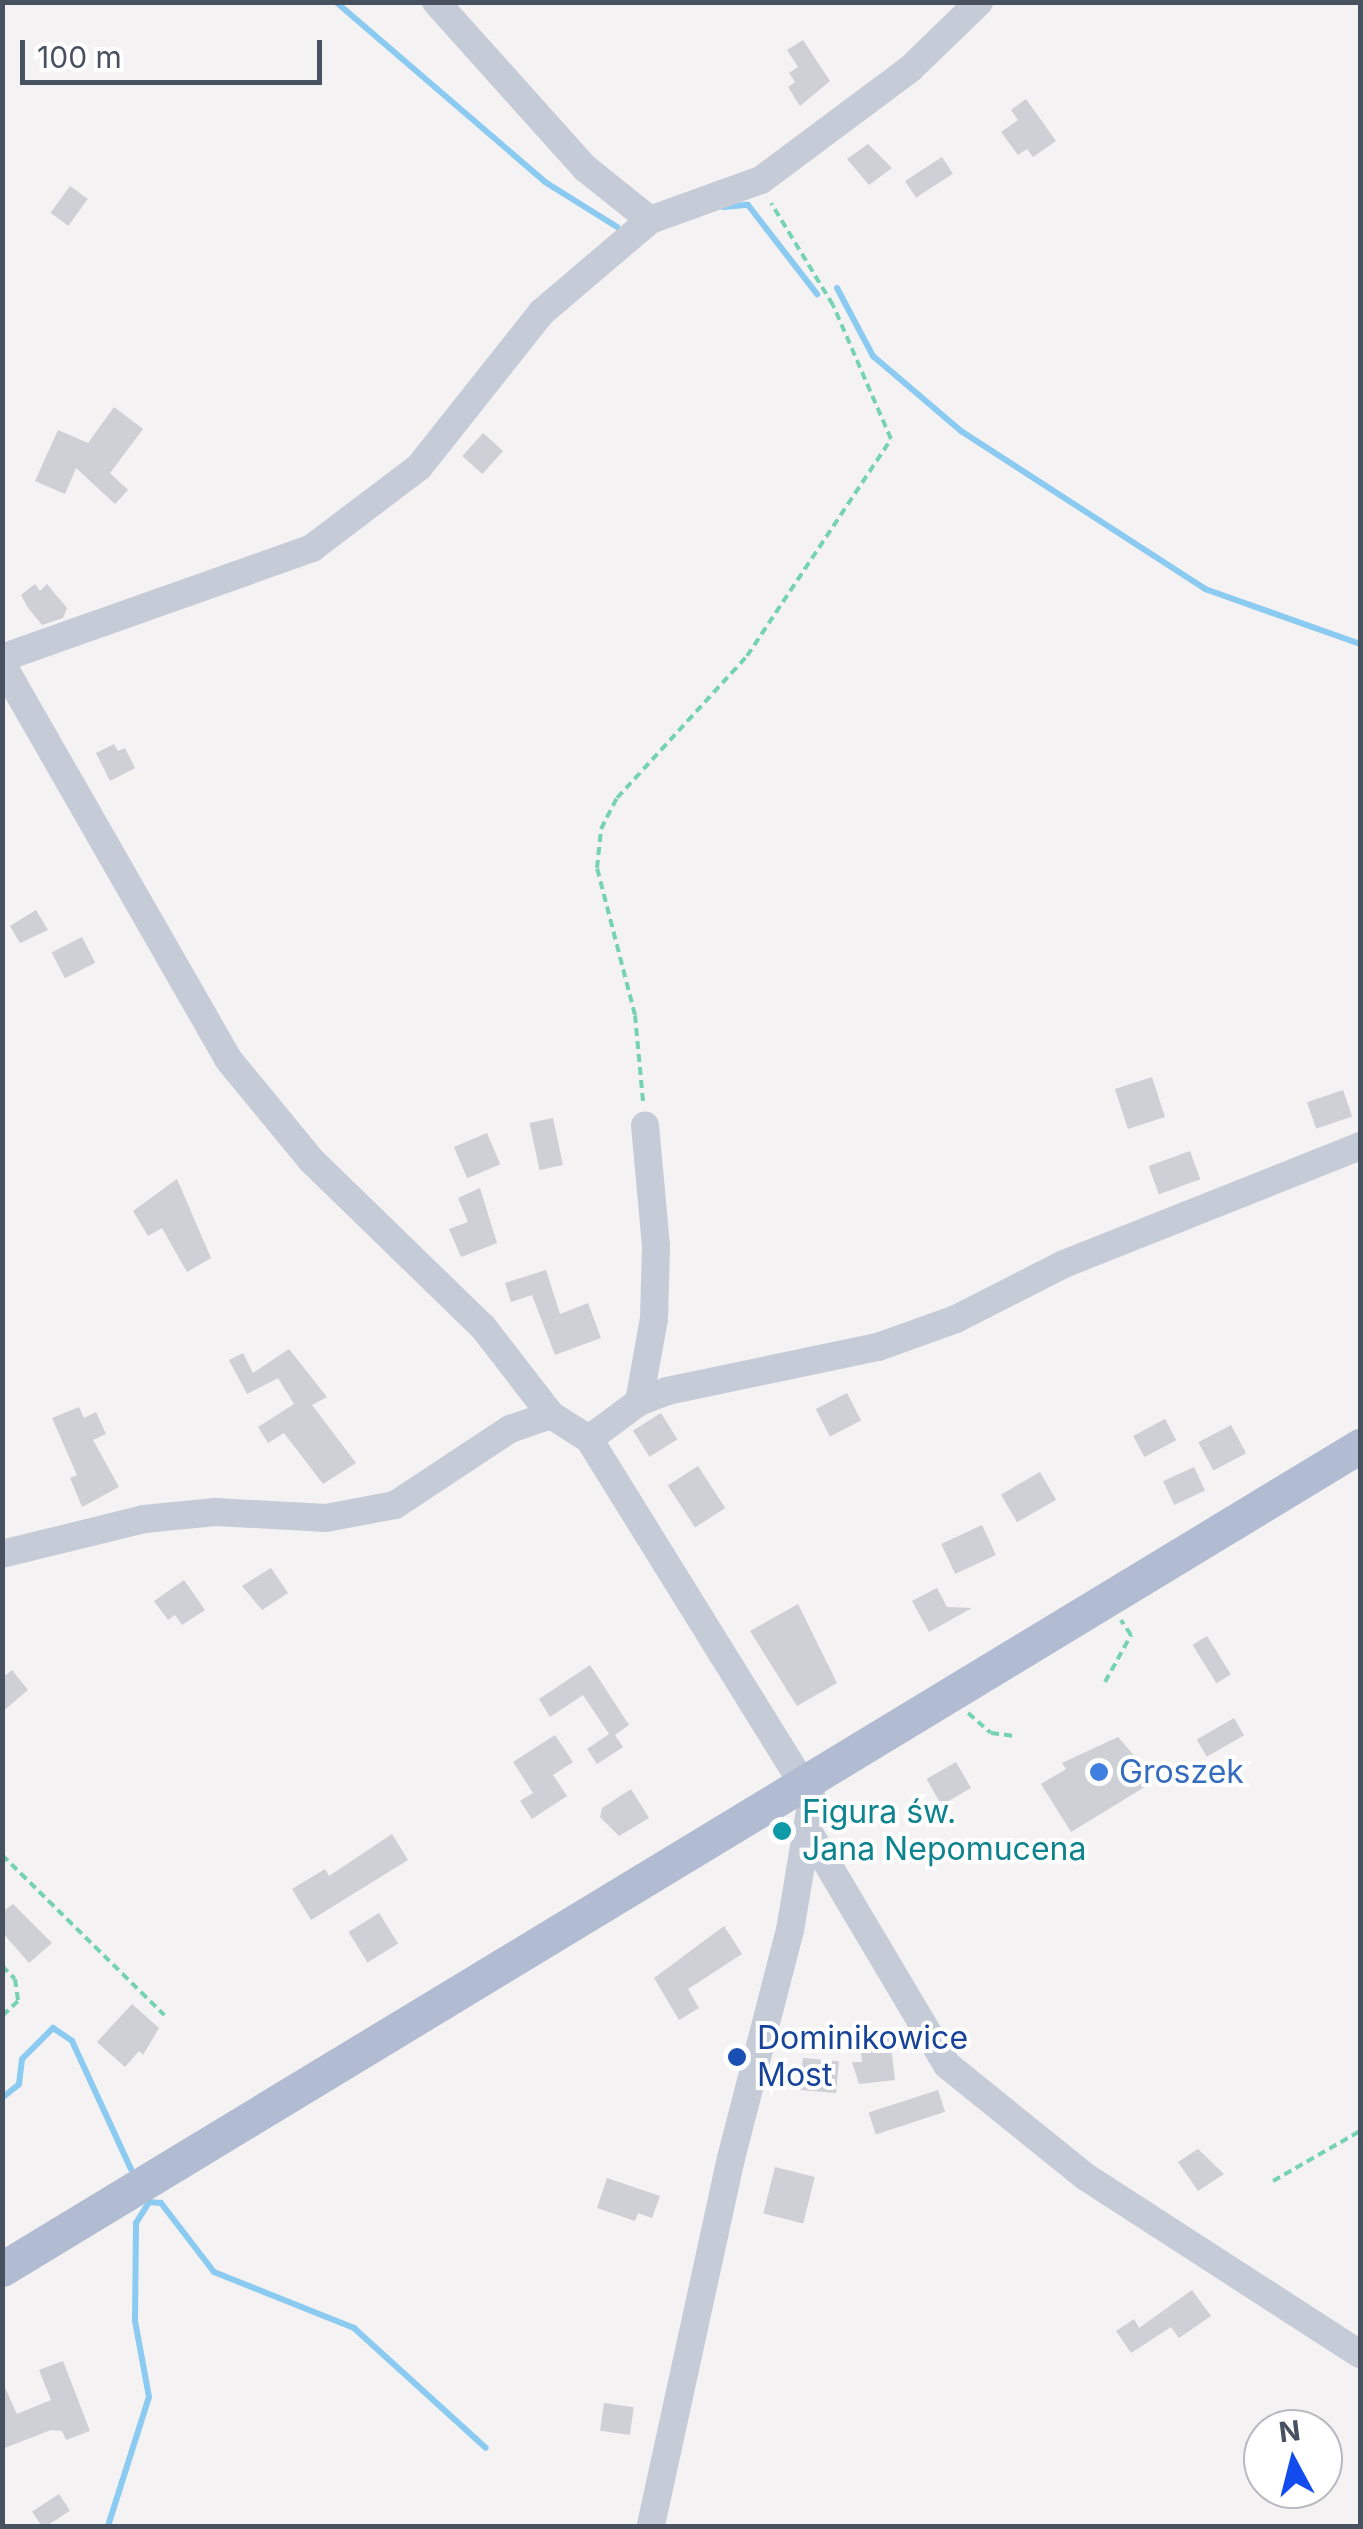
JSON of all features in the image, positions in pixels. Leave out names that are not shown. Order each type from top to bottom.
[{"type":"main road","points":[[2,2269],[1360,1446]]},
{"type":"street","points":[[436,2],[584,168],[650,220]]},
{"type":"street","points":[[650,2526],[808,1831],[812,1799],[589,1440],[551,1415],[483,1327],[311,1160],[228,1059],[2,661],[312,548],[419,467],[542,312],[650,220],[761,180],[911,68],[979,2]]},
{"type":"street","points":[[639,1402],[654,1319],[656,1246],[645,1126]]},
{"type":"street","points":[[589,1440],[639,1402],[909,1336],[1199,1206],[1360,1146]]},
{"type":"street","points":[[2,1554],[144,1520],[216,1512],[326,1518],[395,1504],[510,1428],[551,1415]]},
{"type":"street","points":[[808,1831],[947,2065],[1086,2177],[1360,2354]]},
{"type":"path","points":[[645,1126],[635,1015],[597,868],[601,829],[617,798],[747,656],[891,439],[833,304],[761,180]]},
{"type":"path","points":[[1105,1682],[1131,1634],[1108,1599]]},
{"type":"path","points":[[954,1692],[991,1734],[1015,1736]]},
{"type":"path","points":[[2,1855],[164,2015]]},
{"type":"path","points":[[2,1966],[15,1979],[18,2001],[2,2016]]},
{"type":"path","points":[[1274,2180],[1360,2131]]},
{"type":"building","points":[[803,40],[830,81],[800,106],[788,87],[795,82],[789,73],[798,67],[787,50]]},
{"type":"building","points":[[1026,99],[1056,141],[1033,157],[1027,149],[1018,155],[1001,132],[1018,120],[1011,110]]},
{"type":"building","points":[[868,144],[892,168],[869,185],[847,159]]},
{"type":"building","points":[[942,157],[953,174],[916,198],[905,181]]},
{"type":"building","points":[[70,186],[88,199],[68,226],[51,213]]},
{"type":"building","points":[[114,407],[143,429],[110,473],[128,490],[115,504],[76,468],[65,494],[35,481],[58,430],[88,443]]},
{"type":"building","points":[[483,433],[503,451],[482,474],[462,456]]},
{"type":"building","points":[[35,584],[40,591],[47,584],[67,608],[63,618],[42,625],[28,608],[21,595]]},
{"type":"building","points":[[114,744],[118,751],[125,748],[135,768],[110,781],[96,753]]},
{"type":"building","points":[[36,910],[48,930],[20,943],[10,926]]},
{"type":"building","points":[[82,937],[95,963],[65,978],[52,952]]},
{"type":"building","points":[[1152,1077],[1165,1117],[1128,1129],[1115,1089]]},
{"type":"building","points":[[1343,1090],[1352,1116],[1316,1129],[1307,1102]]},
{"type":"building","points":[[553,1118],[563,1165],[540,1170],[530,1123]]},
{"type":"building","points":[[487,1133],[500,1164],[467,1178],[454,1147]]},
{"type":"building","points":[[1190,1151],[1200,1179],[1159,1194],[1149,1166]]},
{"type":"building","points":[[177,1179],[211,1258],[187,1272],[162,1228],[148,1236],[133,1211]]},
{"type":"building","points":[[480,1188],[497,1243],[461,1257],[449,1229],[468,1222],[458,1198]]},
{"type":"building","points":[[546,1270],[560,1314],[588,1303],[601,1338],[555,1355],[532,1295],[511,1302],[505,1283]]},
{"type":"building","points":[[289,1349],[327,1397],[312,1405],[356,1463],[323,1484],[284,1433],[268,1443],[258,1427],[294,1404],[278,1378],[247,1394],[229,1360],[243,1353],[253,1373]]},
{"type":"building","points":[[847,1393],[861,1421],[830,1437],[816,1409]]},
{"type":"building","points":[[79,1407],[84,1418],[96,1412],[106,1434],[93,1440],[119,1487],[82,1507],[70,1478],[77,1475],[52,1418]]},
{"type":"building","points":[[661,1413],[677,1439],[649,1457],[633,1430]]},
{"type":"building","points":[[1165,1419],[1176,1440],[1144,1457],[1133,1436]]},
{"type":"building","points":[[1231,1425],[1246,1453],[1213,1471],[1198,1442]]},
{"type":"building","points":[[698,1466],[725,1508],[695,1528],[668,1486]]},
{"type":"building","points":[[1194,1467],[1205,1491],[1174,1505],[1163,1481]]},
{"type":"building","points":[[1040,1472],[1056,1500],[1017,1522],[1001,1494]]},
{"type":"building","points":[[982,1525],[996,1555],[955,1574],[941,1544]]},
{"type":"building","points":[[271,1568],[288,1593],[262,1610],[242,1586]]},
{"type":"building","points":[[184,1580],[205,1610],[182,1625],[175,1615],[168,1620],[154,1601]]},
{"type":"building","points":[[937,1588],[947,1607],[972,1608],[929,1632],[912,1601]]},
{"type":"building","points":[[798,1604],[837,1683],[797,1706],[750,1631]]},
{"type":"building","points":[[1207,1636],[1231,1674],[1216,1683],[1193,1645]]},
{"type":"building","points":[[590,1665],[629,1725],[615,1735],[623,1747],[597,1764],[587,1749],[609,1734],[583,1695],[550,1717],[539,1699]]},
{"type":"building","points":[[12,1670],[28,1690],[2,1712],[2,1678]]},
{"type":"building","points":[[1234,1718],[1244,1735],[1207,1757],[1197,1740]]},
{"type":"building","points":[[555,1735],[573,1762],[553,1775],[567,1796],[532,1819],[520,1801],[533,1793],[513,1762]]},
{"type":"building","points":[[1118,1737],[1145,1768],[1140,1772],[1148,1785],[1071,1832],[1041,1784],[1066,1769],[1062,1763]]},
{"type":"building","points":[[956,1762],[971,1788],[942,1805],[927,1779]]},
{"type":"building","points":[[631,1789],[649,1818],[619,1836],[600,1817],[602,1808]]},
{"type":"building","points":[[392,1834],[408,1860],[311,1920],[292,1889],[325,1869],[329,1876]]},
{"type":"building","points":[[13,1904],[52,1943],[29,1963],[2,1932],[2,1912]]},
{"type":"building","points":[[379,1913],[398,1944],[368,1963],[348,1932]]},
{"type":"building","points":[[724,1926],[742,1954],[688,1989],[699,2008],[679,2020],[654,1978]]},
{"type":"building","points":[[132,2004],[159,2028],[143,2055],[139,2051],[125,2067],[97,2042]]},
{"type":"building","points":[[889,2029],[895,2080],[859,2084],[852,2062],[862,2062],[859,2033]]},
{"type":"building","points":[[803,2058],[839,2061],[836,2093],[800,2090]]},
{"type":"building","points":[[938,2090],[945,2112],[876,2134],[869,2113]]},
{"type":"building","points":[[1198,2149],[1224,2174],[1198,2191],[1178,2162]]},
{"type":"building","points":[[775,2167],[815,2177],[803,2223],[763,2214]]},
{"type":"building","points":[[607,2178],[660,2196],[652,2218],[638,2213],[635,2221],[597,2208]]},
{"type":"building","points":[[1192,2290],[1211,2316],[1179,2338],[1171,2327],[1131,2353],[1116,2331],[1134,2319],[1139,2328]]},
{"type":"building","points":[[63,2361],[90,2431],[66,2440],[62,2431],[51,2430],[2,2449],[2,2381],[17,2414],[51,2400],[39,2370]]},
{"type":"building","points":[[604,2403],[634,2407],[630,2435],[600,2431]]},
{"type":"building","points":[[59,2494],[70,2511],[46,2526],[42,2526],[32,2511]]},
{"type":"waterway","points":[[336,2],[545,182],[617,227]]},
{"type":"waterway","points":[[723,207],[748,205],[817,294]]},
{"type":"waterway","points":[[837,288],[873,356],[961,431],[1205,589],[1360,644]]},
{"type":"waterway","points":[[2,2098],[19,2084],[22,2059],[53,2028],[72,2041],[131,2169]]},
{"type":"waterway","points":[[108,2526],[149,2397],[135,2321],[136,2223],[149,2202],[161,2203],[214,2272],[354,2328],[486,2448]]},
{"type":"place","name":"Groszek","points":[[1099,1772]]},
{"type":"place","name":"Figura św. Jana Nepomucena","points":[[782,1831]]},
{"type":"place","name":"Dominikowice Most","points":[[737,2057]]}]
